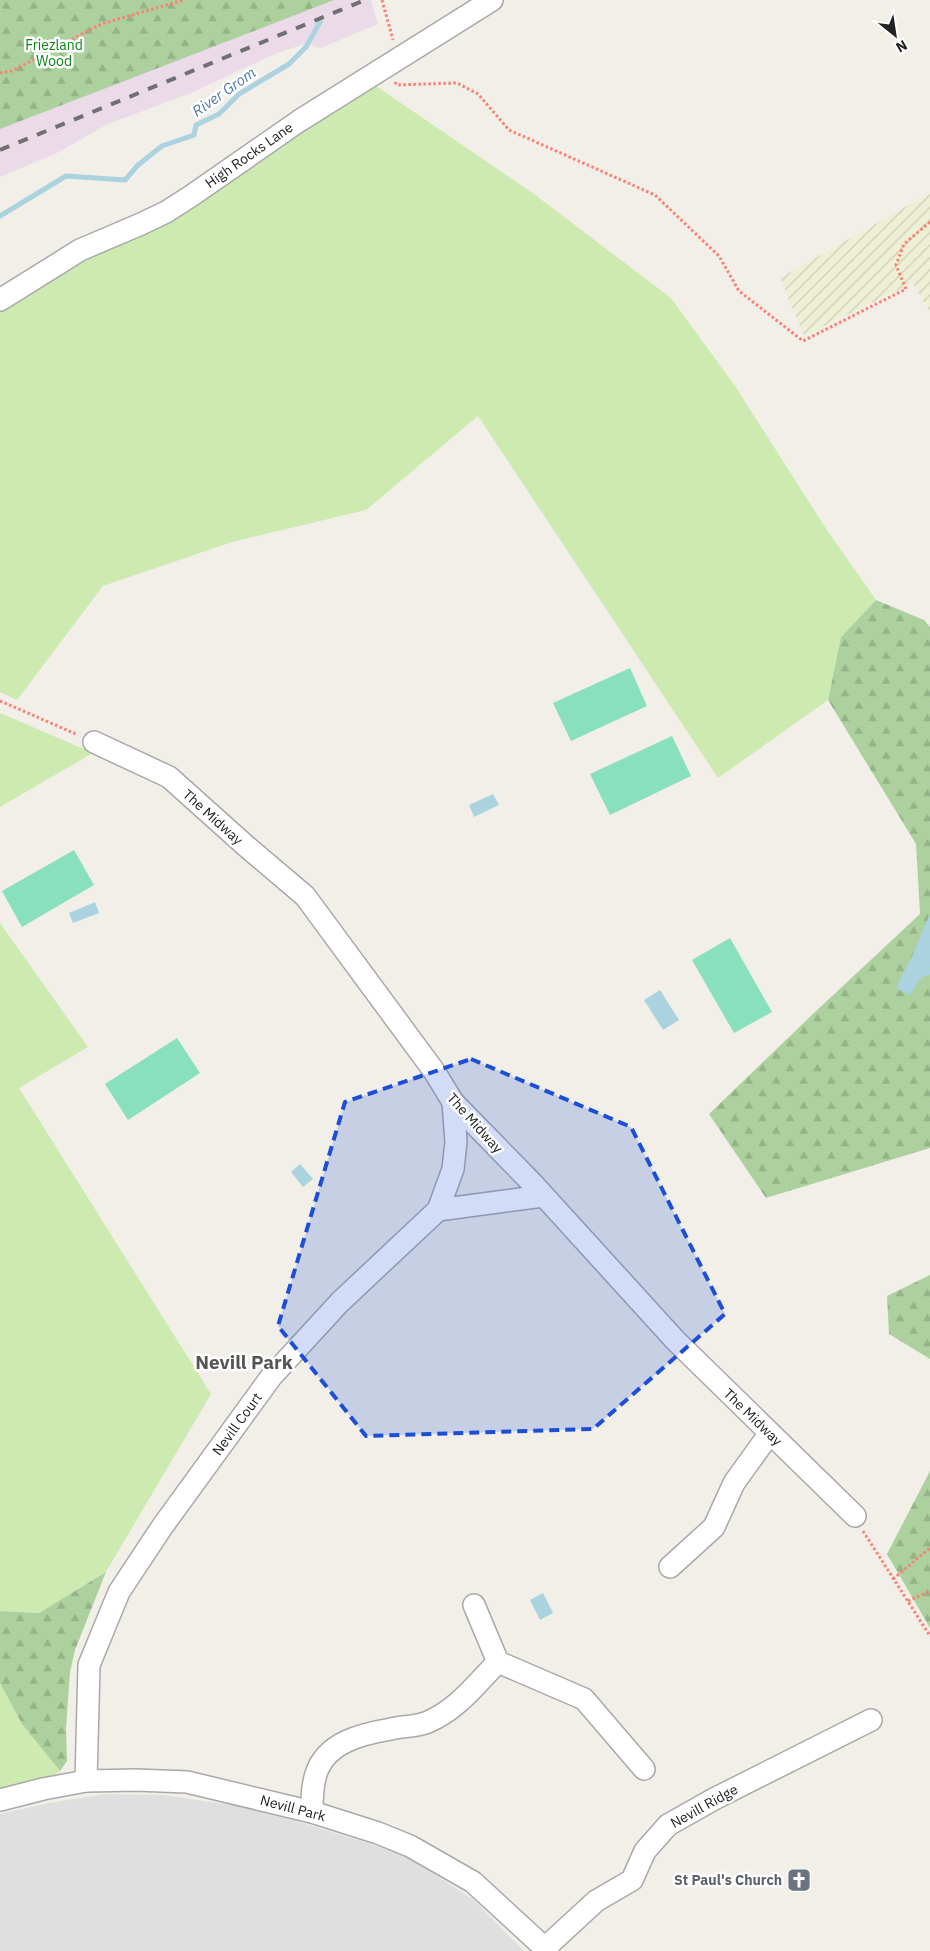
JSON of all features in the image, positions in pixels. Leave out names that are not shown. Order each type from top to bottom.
[{"type":"street","name":"High Rocks Lane","points":[[0,300],[80,250],[166,212],[299,121],[492,0]]},
{"type":"street","name":"The Midway","points":[[94,742],[169,777],[305,896],[434,1071],[453,1102],[534,1185],[675,1340],[855,1516]]},
{"type":"street","points":[[453,1102],[456,1142],[454,1169],[438,1210],[543,1196]]},
{"type":"street","name":"Nevill Court","points":[[86,1781],[90,1665],[120,1592],[162,1527],[271,1377],[340,1302],[438,1210]]},
{"type":"street","points":[[670,1567],[714,1528],[734,1483],[770,1433]]},
{"type":"street","points":[[474,1605],[498,1662],[584,1699],[644,1769]]},
{"type":"street","points":[[312,1812],[312,1788],[316,1772],[331,1752],[342,1743],[357,1736],[430,1721],[462,1700],[498,1662]]},
{"type":"street","name":"Nevill Ridge","points":[[546,1949],[596,1901],[632,1880],[645,1851],[668,1825],[714,1798],[871,1720]]},
{"type":"street","name":"Nevill Park","points":[[0,1800],[86,1781],[136,1780],[187,1782],[312,1812],[378,1833],[410,1846],[473,1882],[546,1949]]},
{"type":"path","points":[[0,73],[12,71],[101,24],[184,0]]},
{"type":"path","points":[[382,0],[397,85],[457,83],[478,94],[509,130],[655,195],[719,256],[740,291],[803,341],[906,289],[896,265],[904,244],[930,222]]},
{"type":"path","points":[[0,701],[94,742]]},
{"type":"path","points":[[855,1516],[930,1636]]},
{"type":"path","points":[[893,1579],[930,1548]]},
{"type":"path","points":[[908,1601],[930,1591]]},
{"type":"highlighted area","points":[[471,1059],[631,1127],[725,1314],[593,1429],[366,1436],[278,1326],[345,1102]]},
{"type":"shaded area","points":[[289,0],[371,0],[378,24],[321,48],[305,44],[277,53],[191,93],[108,124],[57,153],[0,177],[0,122]]},
{"type":"shaded area","points":[[106,1794],[164,1795],[237,1806],[293,1820],[403,1854],[474,1900],[524,1951],[0,1951],[0,1814],[49,1803]]},
{"type":"green space","name":"Friezland Wood","points":[[0,0],[334,0],[0,129]]},
{"type":"green space","points":[[373,84],[534,194],[671,298],[735,386],[827,530],[876,600],[841,637],[828,700],[718,778],[478,416],[366,510],[232,542],[103,586],[17,700],[0,692],[0,311],[82,259]]},
{"type":"green space","points":[[930,193],[930,312],[912,283],[804,336],[780,278]]},
{"type":"green space","points":[[876,600],[924,620],[930,627],[930,1148],[766,1198],[709,1114],[920,914],[916,844],[828,700],[841,637]]},
{"type":"green space","points":[[630,668],[647,706],[571,741],[553,703]]},
{"type":"green space","points":[[0,713],[93,753],[0,807]]},
{"type":"green space","points":[[672,736],[691,776],[610,815],[590,774]]},
{"type":"green space","points":[[74,850],[94,885],[22,927],[2,891]]},
{"type":"green space","points":[[0,923],[88,1047],[19,1088],[211,1394],[106,1572],[39,1613],[0,1611]]},
{"type":"green space","points":[[730,938],[772,1012],[734,1033],[692,960]]},
{"type":"green space","points":[[177,1038],[200,1073],[128,1120],[105,1084]]},
{"type":"green space","points":[[930,1275],[930,1359],[889,1334],[887,1296]]},
{"type":"green space","points":[[930,1471],[930,1628],[887,1554]]},
{"type":"green space","points":[[106,1572],[75,1650],[70,1672],[66,1729],[67,1761],[60,1771],[22,1724],[0,1683],[0,1611],[39,1613]]},
{"type":"green space","points":[[0,1683],[22,1724],[60,1771],[54,1775],[0,1788]]},
{"type":"water","points":[[493,794],[499,805],[474,817],[469,805]]},
{"type":"water","points":[[95,902],[99,913],[73,923],[69,913]]},
{"type":"water","points":[[930,914],[930,975],[922,977],[910,995],[896,988]]},
{"type":"water","points":[[660,990],[679,1020],[663,1030],[644,1000]]},
{"type":"water","points":[[300,1164],[313,1179],[303,1187],[291,1172]]},
{"type":"water","points":[[543,1593],[553,1613],[540,1620],[530,1600]]},
{"type":"waterway","name":"River Grom","points":[[0,216],[66,176],[125,180],[138,165],[162,146],[194,135],[196,125],[219,114],[239,94],[289,64],[306,47],[320,22]]},
{"type":"railway","points":[[0,150],[365,0]]},
{"type":"place","name":"St Paul's Church","points":[[799,1880]]},
{"type":"district","name":"Nevill Park","points":[[244,1362]]}]
